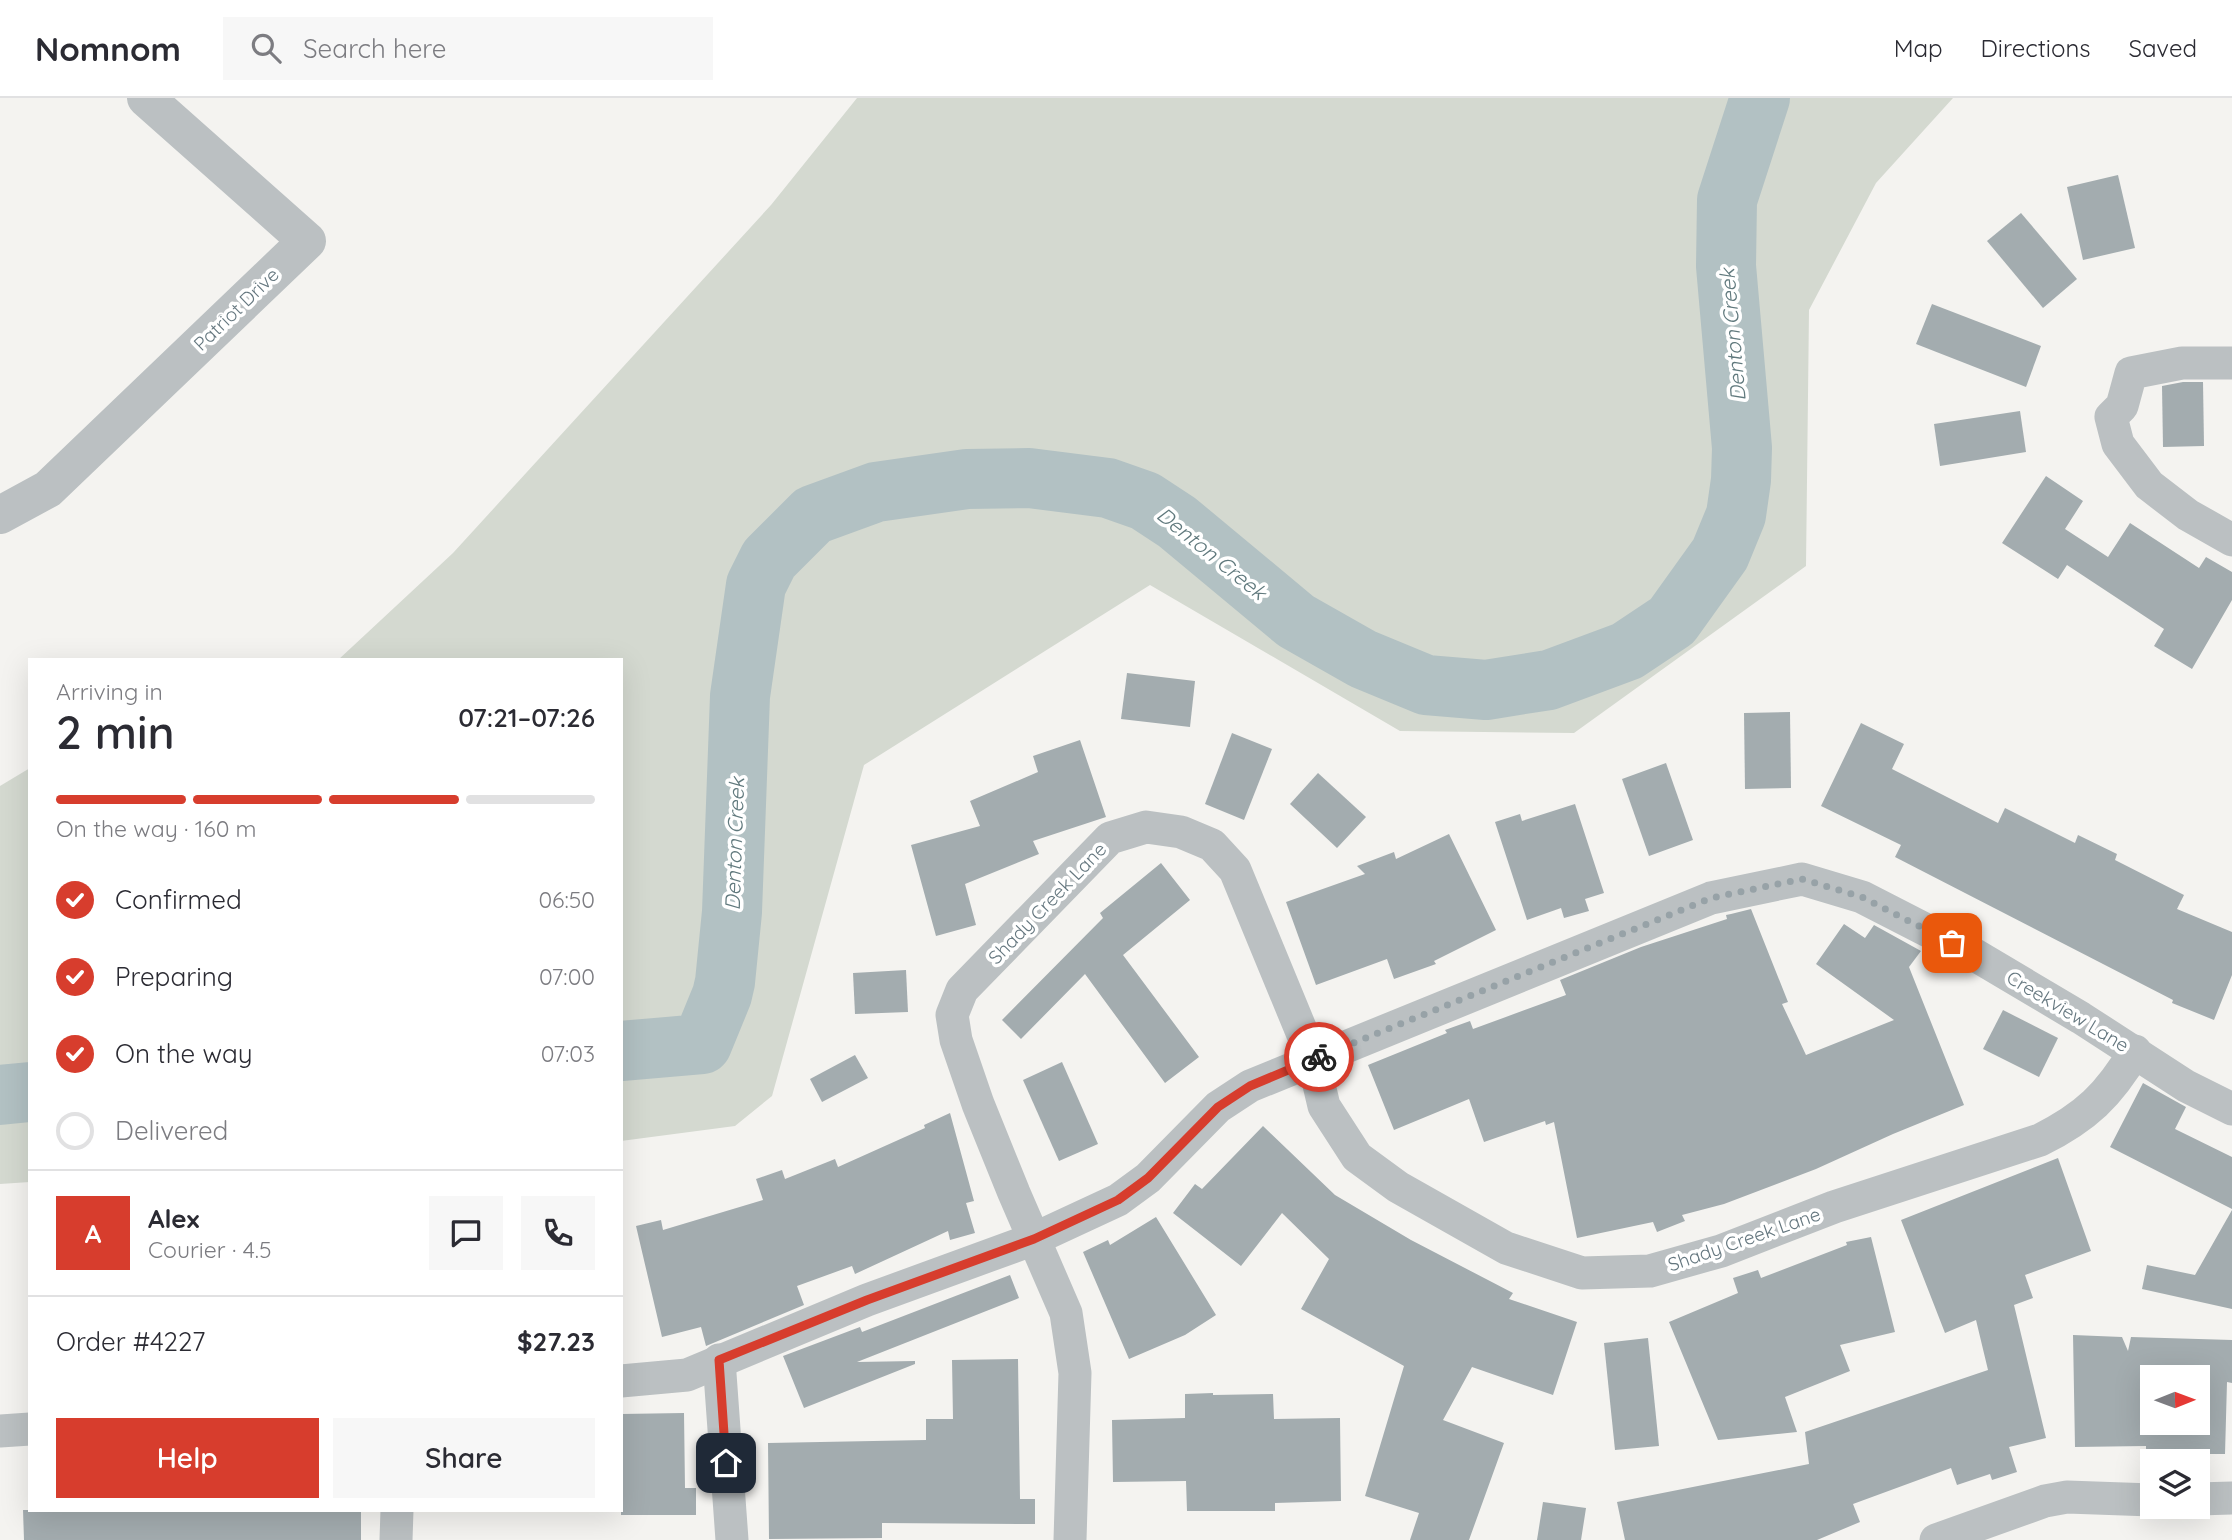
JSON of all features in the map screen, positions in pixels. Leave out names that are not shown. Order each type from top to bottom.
[{"type":"street","name":"Patriot Drive","points":[[0,515],[48,489],[307,241],[146,98]]},
{"type":"street","points":[[2232,363],[2182,363],[2131,373],[2122,405],[2111,417],[2118,444],[2149,485],[2188,514],[2232,540]]},
{"type":"street","name":"Shady Creek Lane","points":[[1070,1540],[1075,1373],[1066,1314],[978,1104],[956,1040],[952,1015],[962,990],[1110,838],[1146,827],[1181,832],[1212,845],[1235,870],[1313,1059],[1324,1106],[1357,1157],[1398,1187],[1506,1248],[1582,1273],[1650,1271],[1721,1251],[1834,1207],[2040,1140],[2068,1126],[2095,1104],[2116,1082],[2135,1051]]},
{"type":"street","name":"Creekview Lane","points":[[623,1381],[687,1375],[867,1300],[1034,1239],[1118,1200],[1148,1178],[1218,1107],[1250,1086],[1711,898],[1802,879],[1862,897],[1975,955],[2135,1051],[2186,1086],[2232,1109]]},
{"type":"street","points":[[719,1360],[732,1540]]},
{"type":"street","points":[[0,1431],[28,1429]]},
{"type":"street","points":[[1936,1540],[2045,1501],[2067,1497],[2140,1500]]},
{"type":"street","points":[[2210,1498],[2232,1497]]},
{"type":"street","points":[[396,1540],[397,1512]]},
{"type":"shaded area","points":[[857,98],[1953,98],[1876,183],[1809,310],[1806,566],[1574,733],[1400,731],[1150,585],[864,765],[772,1096],[735,1126],[623,1141],[623,658],[340,658],[453,553],[771,205]]},
{"type":"shaded area","points":[[28,769],[28,1182],[0,1184],[0,786]]},
{"type":"building","points":[[2118,175],[2135,248],[2083,260],[2067,187]]},
{"type":"building","points":[[2021,213],[2077,279],[2043,308],[1987,241]]},
{"type":"building","points":[[1932,304],[2041,346],[2026,387],[1916,344]]},
{"type":"building","points":[[2203,382],[2204,446],[2163,447],[2162,386]]},
{"type":"building","points":[[2020,411],[2026,452],[1940,466],[1934,424]]},
{"type":"building","points":[[2046,476],[2083,501],[2065,529],[2108,557],[2130,523],[2199,568],[2206,557],[2232,572],[2232,600],[2192,669],[2154,646],[2164,629],[2067,565],[2058,579],[2002,543]]},
{"type":"building","points":[[1127,673],[1195,681],[1190,727],[1121,719]]},
{"type":"building","points":[[1790,712],[1791,788],[1745,789],[1744,713]]},
{"type":"building","points":[[1861,723],[1904,744],[1892,769],[1998,823],[2005,808],[2075,843],[2078,835],[2117,854],[2115,860],[2184,895],[2177,909],[2232,932],[2232,975],[2214,1020],[2172,1003],[2173,1000],[1895,857],[1901,845],[1821,806]]},
{"type":"building","points":[[1232,733],[1272,749],[1244,820],[1205,804]]},
{"type":"building","points":[[1080,740],[1106,817],[1033,841],[1039,854],[965,884],[976,925],[936,936],[911,845],[980,826],[970,801],[1038,772],[1033,756]]},
{"type":"building","points":[[1666,763],[1693,840],[1649,856],[1622,779]]},
{"type":"building","points":[[1318,773],[1366,817],[1337,848],[1290,804]]},
{"type":"building","points":[[1575,804],[1604,893],[1585,899],[1589,911],[1564,918],[1561,908],[1527,920],[1495,822],[1520,814],[1522,821]]},
{"type":"building","points":[[1449,834],[1496,930],[1434,961],[1436,964],[1394,979],[1387,959],[1316,985],[1286,902],[1365,874],[1357,866],[1394,852],[1396,859]]},
{"type":"building","points":[[1161,863],[1190,900],[1123,955],[1199,1057],[1165,1083],[1085,974],[1021,1039],[1002,1020],[1103,918],[1100,913]]},
{"type":"building","points":[[1751,909],[1788,1002],[1782,1004],[1806,1055],[1894,1020],[1816,964],[1844,924],[1865,938],[1874,925],[1921,951],[1909,967],[1964,1105],[1816,1169],[1724,1204],[1682,1215],[1685,1221],[1657,1232],[1653,1222],[1577,1238],[1554,1122],[1546,1125],[1545,1121],[1484,1142],[1469,1099],[1394,1130],[1368,1065],[1470,1021],[1473,1029],[1566,995],[1560,980],[1641,947],[1727,919],[1726,915]]},
{"type":"building","points":[[906,970],[908,1012],[855,1014],[853,973]]},
{"type":"building","points":[[2003,1010],[2058,1038],[2039,1077],[1983,1049]]},
{"type":"building","points":[[855,1055],[868,1078],[822,1102],[810,1079]]},
{"type":"building","points":[[1062,1062],[1098,1144],[1059,1161],[1023,1080]]},
{"type":"building","points":[[2143,1083],[2186,1107],[2175,1129],[2232,1157],[2232,1209],[2110,1147]]},
{"type":"building","points":[[950,1113],[974,1201],[966,1203],[975,1233],[950,1240],[948,1231],[855,1274],[852,1266],[797,1286],[804,1305],[706,1346],[701,1327],[662,1337],[636,1226],[661,1220],[663,1230],[763,1200],[756,1179],[782,1170],[785,1179],[835,1159],[838,1167],[925,1128],[924,1125]]},
{"type":"building","points":[[1263,1126],[1335,1195],[1411,1240],[1513,1293],[1509,1299],[1577,1322],[1553,1395],[1472,1367],[1443,1420],[1504,1443],[1469,1540],[1410,1540],[1419,1513],[1365,1496],[1404,1366],[1301,1309],[1329,1259],[1282,1213],[1241,1266],[1173,1213],[1195,1184],[1202,1189]]},
{"type":"building","points":[[2058,1158],[2091,1251],[2025,1275],[2033,1298],[2014,1305],[2046,1438],[2009,1447],[2017,1472],[1992,1480],[1990,1474],[1957,1485],[1951,1468],[1853,1504],[1860,1522],[1817,1540],[1625,1540],[1617,1502],[1809,1464],[1805,1432],[1988,1370],[1976,1320],[1945,1333],[1901,1220]]},
{"type":"building","points":[[2232,1210],[2232,1309],[2142,1289],[2147,1265],[2195,1275]]},
{"type":"building","points":[[1156,1217],[1216,1315],[1185,1335],[1129,1359],[1083,1252],[1108,1240],[1110,1245]]},
{"type":"building","points":[[1871,1237],[1895,1332],[1840,1345],[1850,1371],[1785,1397],[1797,1432],[1718,1440],[1669,1322],[1738,1293],[1733,1278],[1758,1270],[1761,1278],[1847,1245],[1846,1242]]},
{"type":"building","points":[[1010,1275],[1019,1298],[857,1362],[915,1361],[915,1364],[804,1408],[783,1356],[860,1327],[862,1332]]},
{"type":"building","points":[[2073,1335],[2122,1337],[2128,1351],[2131,1337],[2232,1340],[2232,1383],[2227,1382],[2225,1454],[2210,1454],[2210,1449],[2146,1449],[2146,1446],[2075,1447]]},
{"type":"building","points":[[1648,1338],[1659,1446],[1615,1450],[1604,1343]]},
{"type":"building","points":[[1018,1359],[1020,1499],[1035,1499],[1035,1524],[882,1523],[882,1538],[769,1539],[768,1443],[926,1440],[926,1419],[953,1419],[952,1360]]},
{"type":"building","points":[[1185,1394],[1273,1394],[1274,1419],[1340,1418],[1341,1501],[1275,1503],[1275,1511],[1187,1511],[1186,1481],[1113,1482],[1112,1420],[1185,1418]]},
{"type":"building","points":[[684,1413],[685,1488],[696,1488],[696,1515],[621,1515],[623,1414]]},
{"type":"building","points":[[1543,1502],[1586,1508],[1581,1540],[1537,1540]]},
{"type":"building","points":[[23,1510],[361,1512],[361,1540],[24,1540]]},
{"type":"waterway","name":"Denton Creek","points":[[623,1051],[702,1044],[722,995],[732,912],[740,696],[756,585],[769,559],[813,515],[876,492],[967,479],[1029,478],[1108,488],[1145,501],[1177,522],[1296,621],[1363,659],[1426,685],[1486,690],[1549,680],[1627,651],[1672,621],[1720,554],[1736,515],[1742,448],[1726,266],[1727,200],[1760,98]]},
{"type":"waterway","name":"Denton Creek","points":[[0,1095],[28,1092]]},
{"type":"way so far","points":[[1319,1057],[1711,898],[1802,879],[1862,897],[1952,943]]},
{"type":"route","points":[[726,1463],[719,1360],[867,1300],[1034,1239],[1118,1200],[1148,1178],[1218,1107],[1250,1086],[1319,1057]]}]
